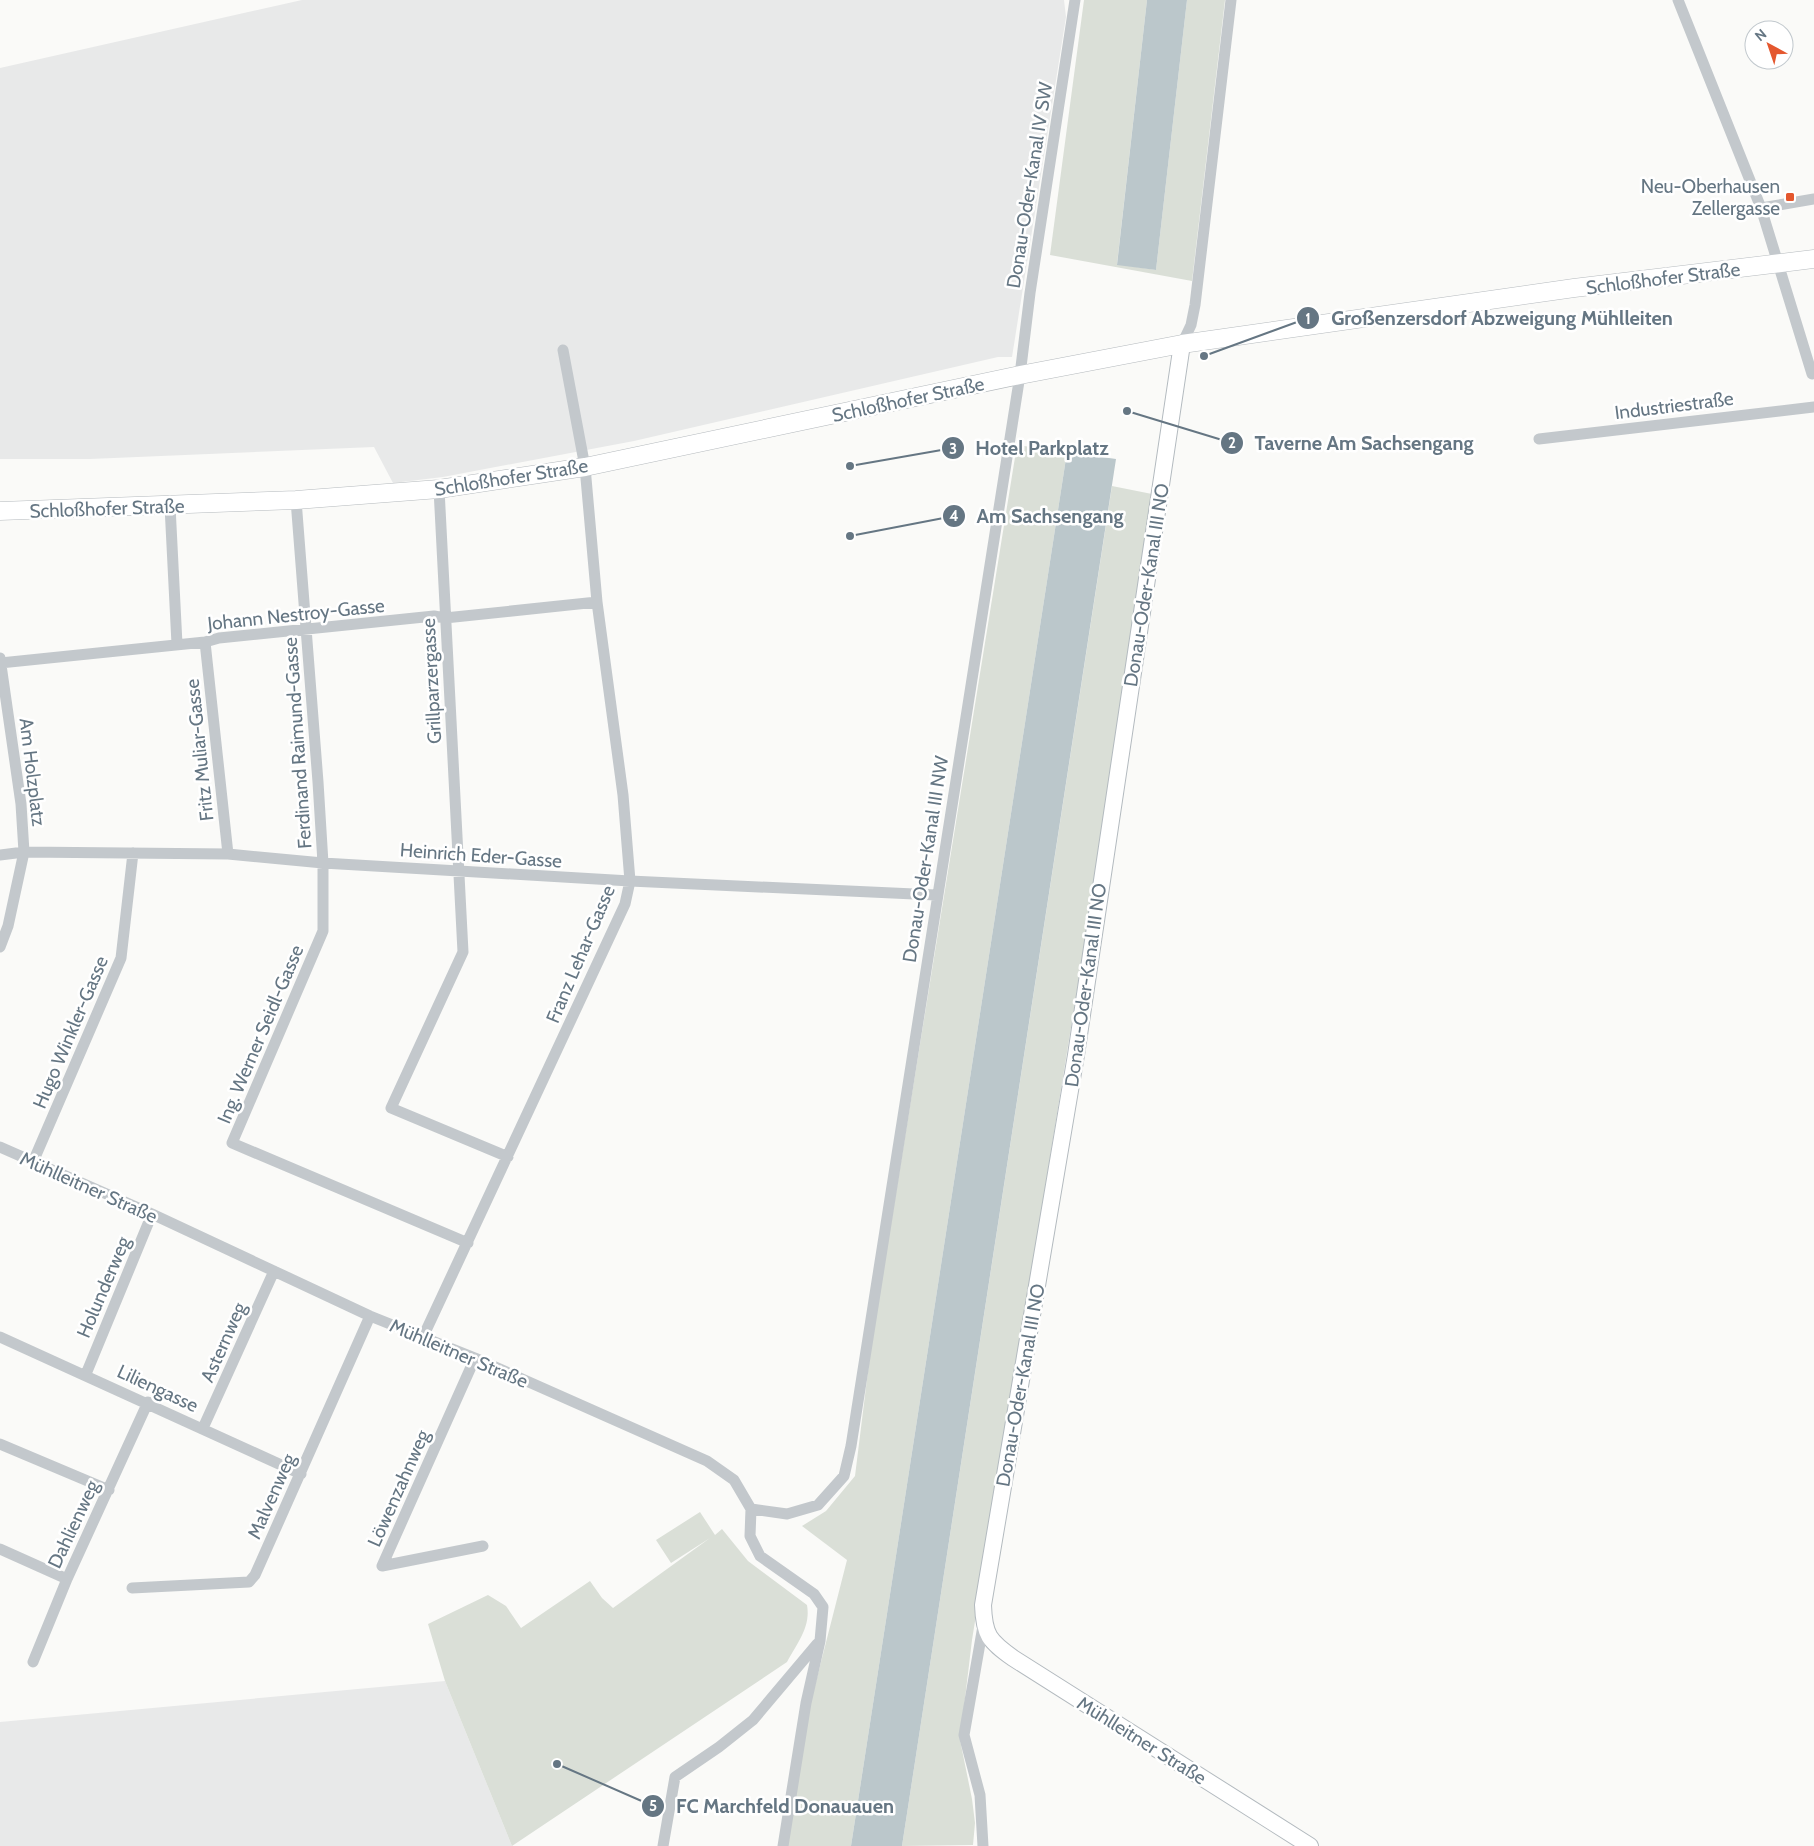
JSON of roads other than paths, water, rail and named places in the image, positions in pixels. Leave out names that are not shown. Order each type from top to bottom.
[{"type":"main road","name":"Schloßhofer Straße","points":[[0,511],[296,500],[439,489],[585,467],[1020,375],[1182,344],[1564,290],[1814,259]]},
{"type":"street","name":"Donau-Oder-Kanal IV SW","points":[[1020,375],[1030,293],[1075,0]]},
{"type":"street","points":[[1182,344],[1191,324],[1195,305],[1230,0]]},
{"type":"street","points":[[1678,0],[1761,208],[1814,374]]},
{"type":"street","points":[[1761,208],[1814,199]]},
{"type":"street","name":"Donau-Oder-Kanal III NO","points":[[983,1626],[982,1605],[1076,1055],[1182,344]]},
{"type":"street","name":"Franz Lehar-Gasse","points":[[423,1337],[625,904],[630,882],[623,795],[597,602],[585,467],[563,350]]},
{"type":"street","name":"Donau-Oder-Kanal III NW","points":[[750,1509],[788,1514],[818,1505],[844,1476],[851,1446],[936,895],[1020,375]]},
{"type":"street","name":"Industriestraße","points":[[1539,439],[1814,407]]},
{"type":"street","name":"Grillparzergasse","points":[[439,489],[463,952],[391,1108],[508,1157]]},
{"type":"street","name":"Ferdinand Raimund-Gasse","points":[[296,500],[323,863]]},
{"type":"street","points":[[170,506],[177,644]]},
{"type":"street","name":"Johann Nestroy-Gasse","points":[[0,663],[206,642],[219,638],[306,629],[434,616],[445,618],[597,602]]},
{"type":"street","name":"Fritz Muliar-Gasse","points":[[206,642],[228,854]]},
{"type":"street","name":"Am Holzplatz","points":[[0,658],[21,804],[24,852],[8,926],[0,947]]},
{"type":"street","name":"Heinrich Eder-Gasse","points":[[0,854],[24,852],[228,854],[323,863],[630,882],[936,895]]},
{"type":"street","name":"Hugo Winkler-Gasse","points":[[33,1162],[121,958],[133,853]]},
{"type":"street","name":"Ing. Werner Seidl-Gasse","points":[[323,863],[323,931],[232,1143],[468,1243]]},
{"type":"street","name":"Mühlleitner Straße","points":[[0,1147],[152,1214],[370,1316],[475,1358],[707,1461],[734,1480],[750,1509],[750,1536],[760,1556],[814,1594],[823,1607],[820,1641],[806,1703],[783,1846]]},
{"type":"street","name":"Holunderweg","points":[[86,1374],[152,1214]]},
{"type":"street","name":"Asternweg","points":[[203,1428],[274,1271]]},
{"type":"street","name":"Malvenweg","points":[[132,1588],[249,1582],[255,1575],[301,1474],[370,1316]]},
{"type":"street","name":"Liliengasse","points":[[0,1337],[148,1402],[301,1474]]},
{"type":"street","name":"Löwenzahnweg","points":[[475,1358],[382,1566],[483,1546]]},
{"type":"street","name":"Dahlienweg","points":[[33,1662],[67,1579],[148,1402]]},
{"type":"street","points":[[0,1444],[109,1490]]},
{"type":"street","points":[[0,1549],[67,1579]]},
{"type":"street","points":[[983,1626],[964,1735],[980,1795],[983,1846]]},
{"type":"street","name":"Mühlleitner Straße","points":[[983,1626],[994,1644],[1013,1658],[1310,1846]]},
{"type":"street","points":[[663,1846],[674,1777],[719,1747],[753,1720],[820,1641]]},
{"type":"place","name":"Neu-Oberhausen Zellergasse","points":[[1790,197]]},
{"type":"place","name":"Großenzersdorf Abzweigung Mühlleiten","points":[[1204,356]]},
{"type":"place","name":"Taverne Am Sachsengang","points":[[1127,411]]},
{"type":"place","name":"Hotel Parkplatz","points":[[850,466]]},
{"type":"place","name":"Am Sachsengang","points":[[850,536]]},
{"type":"place","name":"FC Marchfeld Donauauen","points":[[557,1764]]}]
